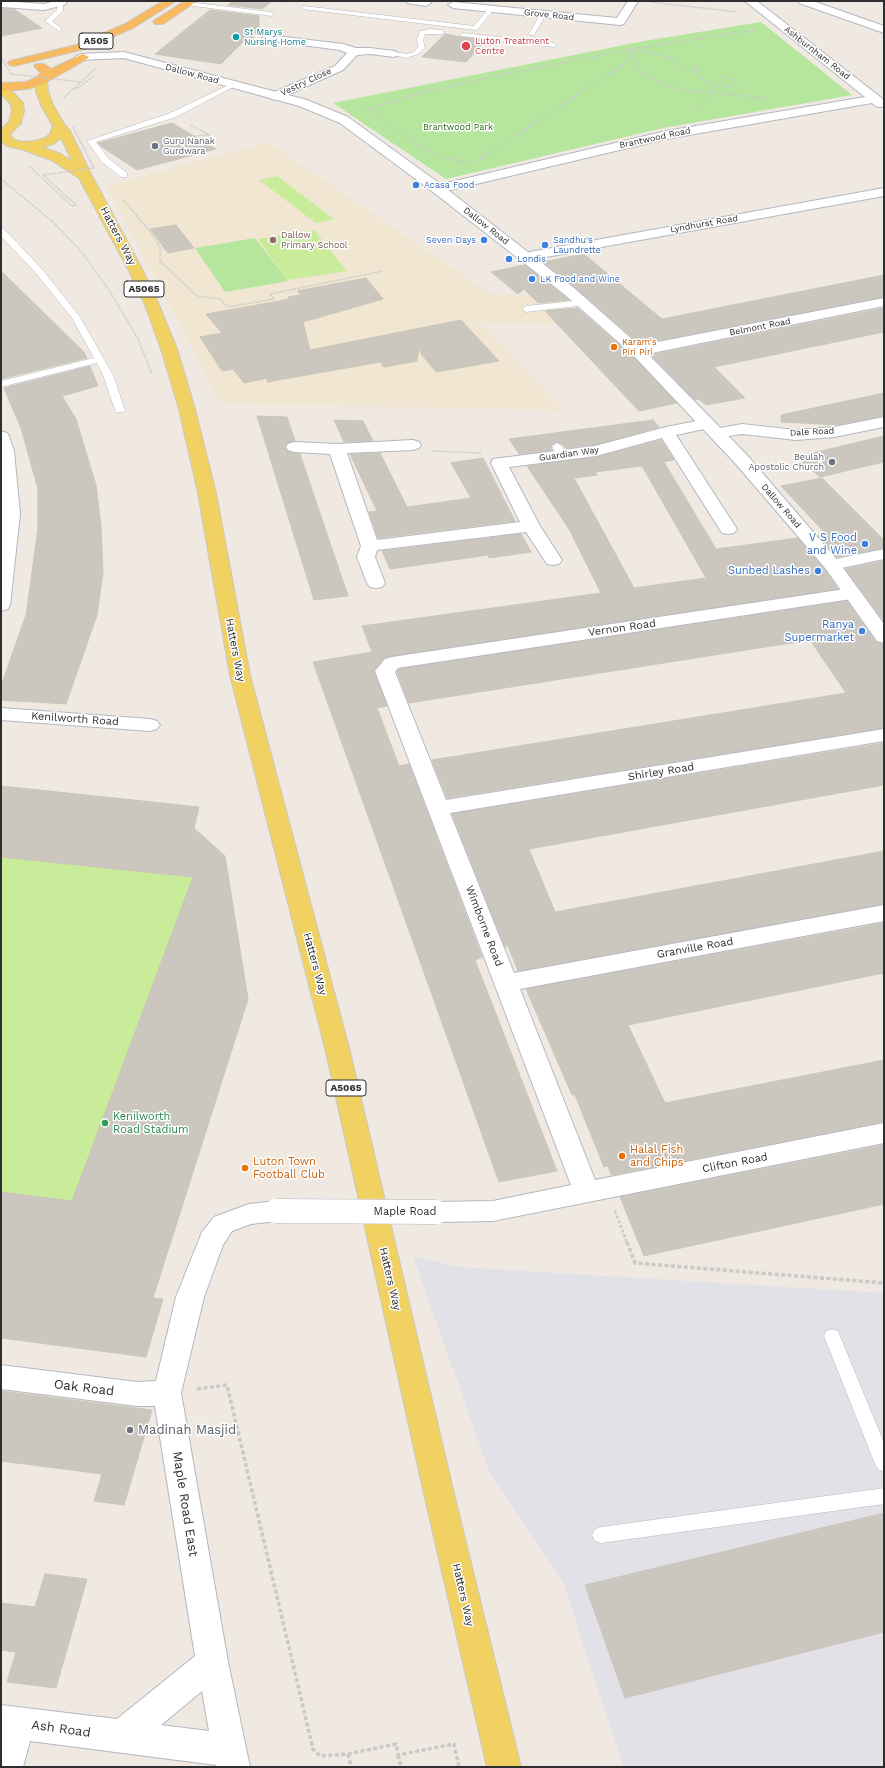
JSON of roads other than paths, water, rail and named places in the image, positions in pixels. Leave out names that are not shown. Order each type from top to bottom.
[{"type":"highway","name":"A505","points":[[14,62],[60,54],[80,47],[129,26],[170,1]]},
{"type":"highway","name":"A505","points":[[43,78],[81,57],[145,30],[190,3]]},
{"type":"highway","points":[[1,64],[14,62],[40,66],[47,72],[43,78],[19,87],[1,87]]},
{"type":"main road","name":"Hatters Way","points":[[43,78],[42,91],[47,105],[59,126],[64,130],[85,176],[132,263],[152,305],[169,349],[188,409],[207,493],[240,675],[338,1052],[440,1498],[504,1767]]},
{"type":"main road","points":[[1,87],[16,104],[18,111],[15,123],[3,135]]},
{"type":"main road","points":[[1,149],[49,141],[56,136],[59,126]]},
{"type":"main road","name":"Hatters Way","points":[[3,135],[8,141],[56,156],[85,176]]},
{"type":"street","points":[[411,1],[426,3]]},
{"type":"street","name":"Grove Road","points":[[455,3],[491,9],[620,22],[633,1]]},
{"type":"street","name":"Ashburnham Road","points":[[750,1],[879,102]]},
{"type":"street","points":[[802,1],[884,30]]},
{"type":"street","points":[[1,4],[44,7],[61,2]]},
{"type":"street","points":[[268,38],[343,47],[354,52],[370,51],[394,54]]},
{"type":"street","points":[[118,42],[115,48],[124,55]]},
{"type":"street","name":"Vestry Close","points":[[276,96],[339,68],[354,52]]},
{"type":"street","name":"Dallow Road","points":[[81,57],[124,55],[302,103],[344,120],[438,189],[583,303],[637,352],[741,459],[832,566],[884,637]]},
{"type":"street","name":"Brantwood Road","points":[[438,189],[666,134],[879,102]]},
{"type":"street","name":"Lyndhurst Road","points":[[524,257],[884,192]]},
{"type":"street","name":"Belmont Road","points":[[637,352],[884,302]]},
{"type":"street","name":"Dale Road","points":[[711,428],[742,429],[796,435],[834,432],[884,422]]},
{"type":"street","name":"Guardian Way","points":[[531,526],[499,463],[559,450],[596,451],[666,432],[711,428]]},
{"type":"street","points":[[666,432],[728,529]]},
{"type":"street","points":[[1,436],[6,451],[12,514],[1,605]]},
{"type":"street","points":[[294,447],[337,449],[413,445]]},
{"type":"street","points":[[337,449],[370,546],[366,557],[376,583]]},
{"type":"street","points":[[370,546],[531,526],[553,560]]},
{"type":"street","points":[[832,566],[884,554]]},
{"type":"street","name":"Vernon Road","points":[[392,663],[852,594]]},
{"type":"street","name":"Wimborne Road","points":[[392,663],[385,671],[506,983],[597,1190]]},
{"type":"street","name":"Kenilworth Road","points":[[1,714],[150,725]]},
{"type":"street","name":"Shirley Road","points":[[438,808],[884,735]]},
{"type":"street","name":"Granville Road","points":[[506,983],[884,913]]},
{"type":"street","name":"Clifton Road","points":[[597,1190],[884,1133]]},
{"type":"street","name":"Maple Road","points":[[223,1224],[250,1214],[276,1211],[493,1211],[597,1190]]},
{"type":"street","name":"Maple Road East","points":[[223,1224],[210,1240],[190,1297],[167,1393],[212,1662],[232,1759]]},
{"type":"street","name":"Oak Road","points":[[1,1378],[137,1394],[167,1393]]},
{"type":"street","points":[[121,1737],[212,1662]]},
{"type":"street","points":[[6,1767],[10,1722]]},
{"type":"street","name":"Ash Road","points":[[10,1722],[121,1737],[232,1759]]},
{"type":"lane","points":[[59,29],[48,21],[60,11],[61,2]]},
{"type":"lane","points":[[190,3],[271,14]]},
{"type":"lane","points":[[304,8],[476,28],[491,9]]},
{"type":"lane","points":[[532,34],[543,14]]},
{"type":"lane","points":[[394,54],[406,56],[416,53],[422,48],[422,32],[430,31],[446,33]]},
{"type":"lane","points":[[454,33],[554,45]]},
{"type":"lane","points":[[124,175],[105,160],[91,141],[173,115],[233,85]]},
{"type":"lane","points":[[1,231],[38,270],[76,317],[108,375],[120,410]]},
{"type":"lane","points":[[526,309],[583,303]]},
{"type":"lane","points":[[1,384],[100,359]]},
{"type":"lane","points":[[832,1336],[884,1464]]},
{"type":"lane","points":[[602,1535],[884,1496]]},
{"type":"place","name":"St Marys Nursing Home","points":[[236,37]]},
{"type":"place","name":"Luton Treatment Centre","points":[[466,46]]},
{"type":"place","name":"Guru Nanak Gurdwara","points":[[155,146]]},
{"type":"place","name":"Acasa Food","points":[[416,185]]},
{"type":"place","name":"Dallow Primary School","points":[[273,240]]},
{"type":"place","name":"Seven Days","points":[[484,240]]},
{"type":"place","name":"Sandhu's Laundrette","points":[[545,245]]},
{"type":"place","name":"Londis","points":[[509,259]]},
{"type":"place","name":"LK Food and Wine","points":[[532,279]]},
{"type":"place","name":"Karam's Piri Piri","points":[[614,347]]},
{"type":"place","name":"Beulah Apostolic Church","points":[[832,462]]},
{"type":"place","name":"V S Food and Wine","points":[[865,544]]},
{"type":"place","name":"Sunbed Lashes","points":[[818,571]]},
{"type":"place","name":"Ranya Supermarket","points":[[862,631]]},
{"type":"place","name":"Kenilworth Road Stadium","points":[[105,1123]]},
{"type":"place","name":"Halal Fish and Chips","points":[[622,1156]]},
{"type":"place","name":"Luton Town Football Club","points":[[245,1168]]},
{"type":"place","name":"Madinah Masjid","points":[[130,1430]]},
{"type":"park label","name":"Brantwood Park","points":[[458,127]]}]
